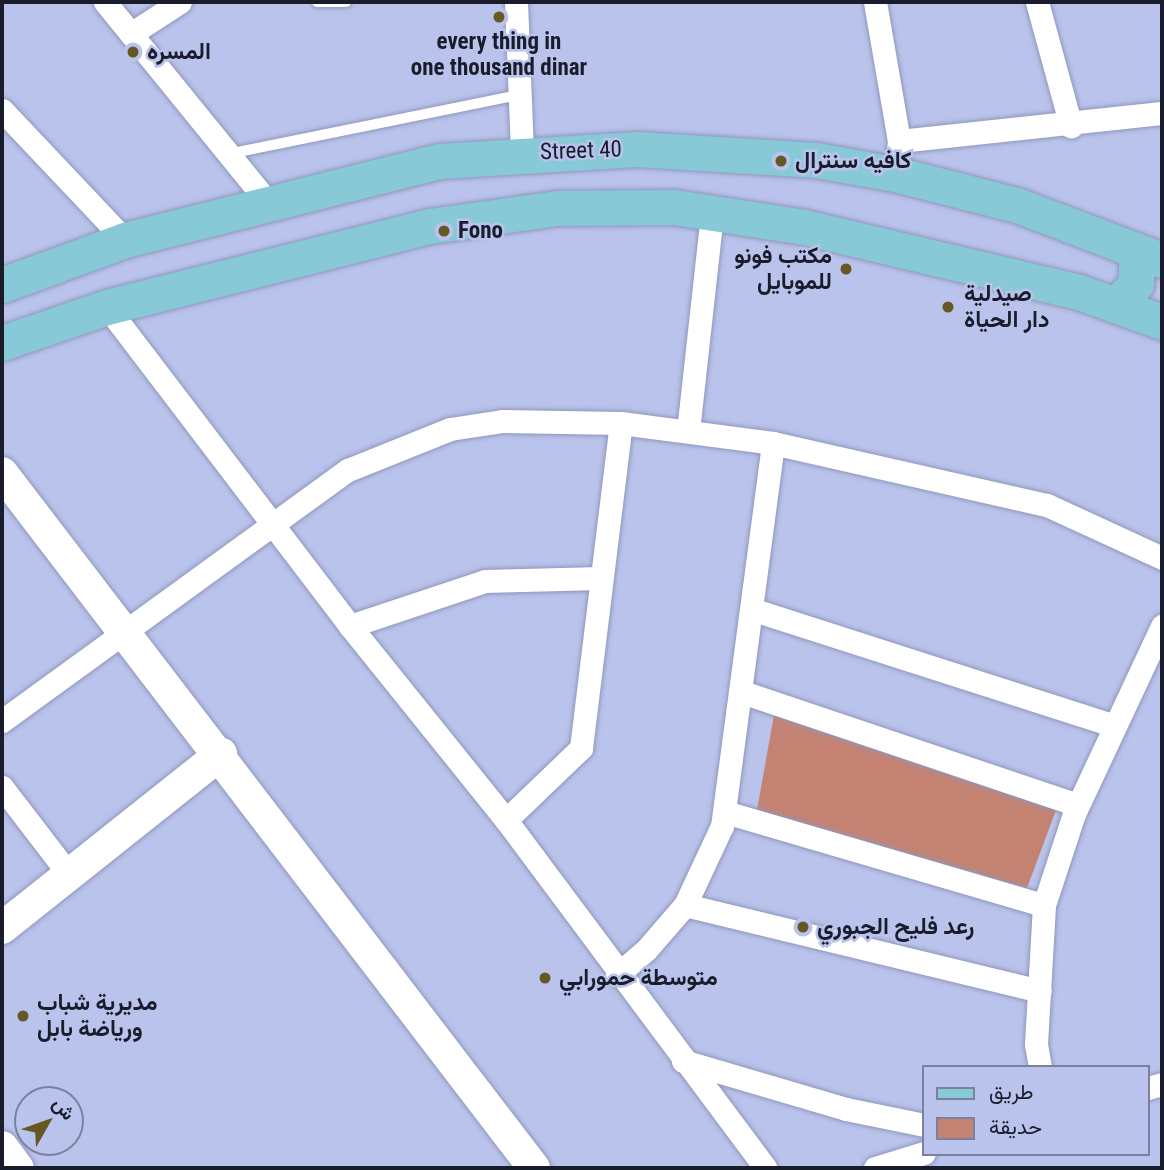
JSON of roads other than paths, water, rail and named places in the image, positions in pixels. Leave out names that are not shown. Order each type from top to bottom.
[{"type":"main road","name":"Street 40","points":[[2,285],[125,240],[271,206],[440,160],[522,153],[637,149],[816,160],[897,158],[1149,255]]},
{"type":"main road","points":[[2,343],[107,307],[430,226],[500,213],[661,207],[712,212],[916,250],[1115,305],[1162,322]]},
{"type":"main road","points":[[1115,305],[1136,284],[1149,255]]},
{"type":"street","points":[[105,2],[225,154],[271,206]]},
{"type":"street","points":[[132,33],[180,2]]},
{"type":"street","points":[[515,2],[522,153]]},
{"type":"street","points":[[875,2],[897,158],[1071,126],[1162,113]]},
{"type":"street","points":[[1037,2],[1071,126]]},
{"type":"street","points":[[2,110],[125,240]]},
{"type":"street","points":[[688,431],[712,212]]},
{"type":"street","points":[[107,307],[350,626],[506,820],[617,975],[765,1168]]},
{"type":"street","points":[[2,721],[271,522],[348,470],[450,429],[503,421],[621,423],[773,443],[1047,505],[1162,558]]},
{"type":"street","points":[[506,820],[581,748],[588,719],[599,578],[621,423]]},
{"type":"street","points":[[617,975],[646,950],[685,905],[724,812],[754,610],[773,443]]},
{"type":"street","points":[[2,473],[221,754],[534,1168]]},
{"type":"street","points":[[350,626],[485,581],[599,578]]},
{"type":"street","points":[[754,610],[1115,726]]},
{"type":"street","points":[[1040,1065],[1044,905],[1077,805],[1162,626]]},
{"type":"street","points":[[742,692],[1077,805]]},
{"type":"street","points":[[2,928],[221,754]]},
{"type":"street","points":[[2,787],[68,873]]},
{"type":"street","points":[[724,812],[1044,905]]},
{"type":"street","points":[[685,905],[1040,991]]},
{"type":"street","points":[[683,1061],[846,1109],[922,1125]]},
{"type":"street","points":[[875,1168],[922,1154]]},
{"type":"lane","points":[[317,2],[346,2]]},
{"type":"lane","points":[[225,154],[519,95]]},
{"type":"place","name":"every thing in one thousand dinar","points":[[499,17]]},
{"type":"place","name":"المسره","points":[[133,52]]},
{"type":"place","name":"كافيه سنترال","points":[[781,161]]},
{"type":"place","name":"Fono","points":[[444,231]]},
{"type":"place","name":"مكتب فونو للموبايل","points":[[846,269]]},
{"type":"place","name":"صيدلية دار الحياة","points":[[948,307]]},
{"type":"place","name":"رعد فليح الجبوري","points":[[803,927]]},
{"type":"place","name":"متوسطة حمورابي","points":[[545,978]]},
{"type":"place","name":"مديرية شباب ورياضة بابل","points":[[23,1016]]}]
